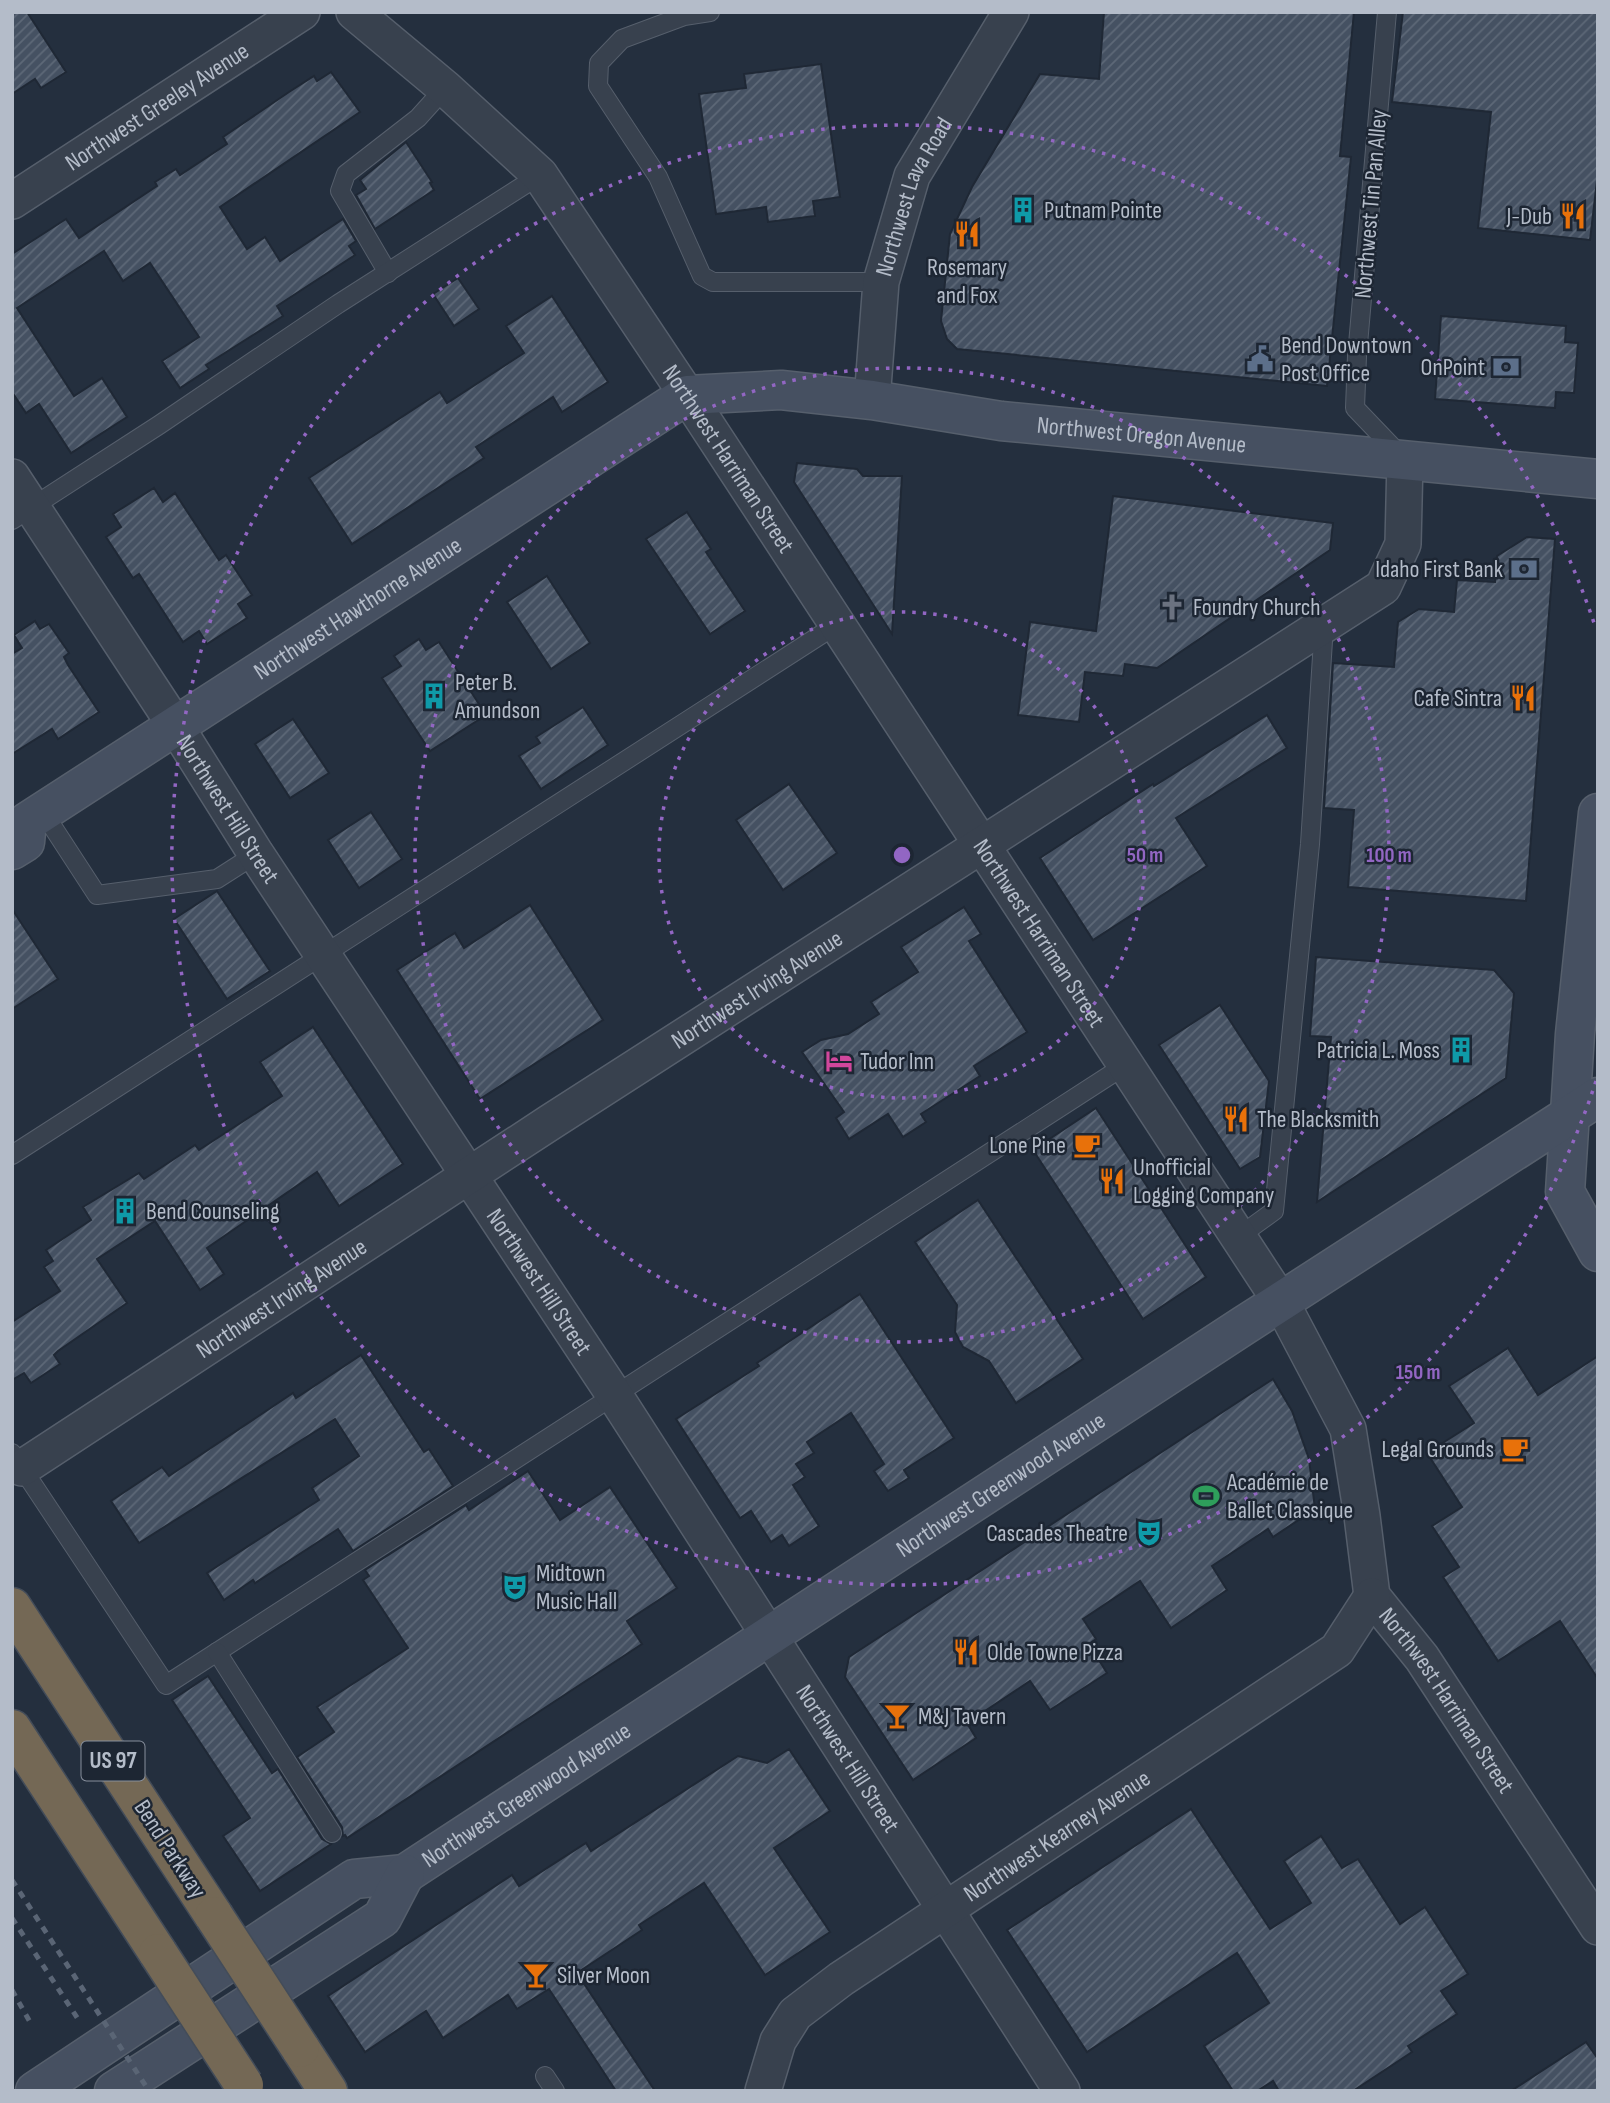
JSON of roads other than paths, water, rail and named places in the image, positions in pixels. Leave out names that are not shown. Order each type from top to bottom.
[{"type":"highway","name":"Bend Parkway","points":[[12,1607],[328,2091]]},
{"type":"highway","name":"US 97","points":[[12,1729],[246,2088]]},
{"type":"main road","name":"Northwest Oregon Avenue","points":[[687,395],[782,390],[872,400],[1001,421],[1598,479]]},
{"type":"main road","name":"Northwest Hawthorne Avenue","points":[[24,825],[687,395]]},
{"type":"main road","points":[[1598,813],[1582,954],[1583,1106],[1565,1192],[1598,1252]]},
{"type":"main road","name":"Northwest Greenwood Avenue","points":[[35,2091],[354,1879],[405,1874],[1583,1106]]},
{"type":"main road","name":"Northwest Greenwood Avenue","points":[[114,2091],[382,1918],[405,1874]]},
{"type":"street","name":"Northwest Greeley Avenue","points":[[12,201],[302,12]]},
{"type":"street","name":"Northwest Harriman Street","points":[[354,12],[445,88],[540,175],[1238,1237],[1280,1302],[1348,1429],[1372,1596],[1422,1658],[1598,1927]]},
{"type":"street","name":"Northwest Lava Road","points":[[872,400],[881,282],[912,176],[1011,12]]},
{"type":"street","name":"Northwest Irving Avenue","points":[[17,1461],[467,1176],[1383,587],[1403,544],[1405,460]]},
{"type":"street","name":"Northwest Hill Street","points":[[12,477],[22,513],[175,725],[256,854],[614,1396],[1062,2091]]},
{"type":"street","name":"Northwest Kearney Avenue","points":[[762,2091],[778,2041],[795,2014],[841,1979],[1337,1650],[1372,1596]]},
{"type":"lane","points":[[710,12],[684,16],[622,39],[598,63],[598,86],[658,177],[702,275],[713,282],[881,282]]},
{"type":"lane","name":"Northwest Tin Pan Alley","points":[[1387,12],[1357,356],[1355,408],[1405,460]]},
{"type":"lane","points":[[388,273],[340,191],[346,174],[418,118],[445,88]]},
{"type":"lane","points":[[22,513],[540,175]]},
{"type":"lane","points":[[12,1155],[836,625]]},
{"type":"lane","points":[[1238,1237],[1275,1212],[1310,844],[1324,625]]},
{"type":"lane","points":[[24,825],[97,895],[217,879],[256,854]]},
{"type":"lane","points":[[17,1461],[166,1685],[1124,1066]]},
{"type":"lane","points":[[216,1652],[332,1833]]},
{"type":"railway","points":[[12,1880],[149,2091]]},
{"type":"railway","points":[[12,1918],[78,2019]]},
{"type":"railway","points":[[12,1990],[30,2022]]},
{"type":"place","name":"Putnam Pointe","points":[[1023,210]]},
{"type":"place","name":"J-Dub","points":[[1573,216]]},
{"type":"place","name":"Rosemary and Fox","points":[[967,234]]},
{"type":"place","name":"Bend Downtown Post Office","points":[[1260,359]]},
{"type":"place","name":"OnPoint","points":[[1506,367]]},
{"type":"place","name":"Idaho First Bank","points":[[1524,569]]},
{"type":"place","name":"Foundry Church","points":[[1172,607]]},
{"type":"place","name":"Peter B. Amundson","points":[[434,696]]},
{"type":"place","name":"Cafe Sintra","points":[[1523,698]]},
{"type":"place","name":"Patricia L. Moss","points":[[1461,1050]]},
{"type":"place","name":"Tudor Inn","points":[[839,1061]]},
{"type":"place","name":"The Blacksmith","points":[[1236,1119]]},
{"type":"place","name":"Lone Pine","points":[[1087,1145]]},
{"type":"place","name":"Unofficial Logging Company","points":[[1112,1181]]},
{"type":"place","name":"Bend Counseling","points":[[125,1211]]},
{"type":"place","name":"Legal Grounds","points":[[1515,1449]]},
{"type":"place","name":"Académie de Ballet Classique","points":[[1206,1496]]},
{"type":"place","name":"Cascades Theatre","points":[[1149,1533]]},
{"type":"place","name":"Midtown Music Hall","points":[[515,1587]]},
{"type":"place","name":"Olde Towne Pizza","points":[[966,1652]]},
{"type":"place","name":"M&J Tavern","points":[[897,1716]]},
{"type":"place","name":"Silver Moon","points":[[536,1975]]}]
